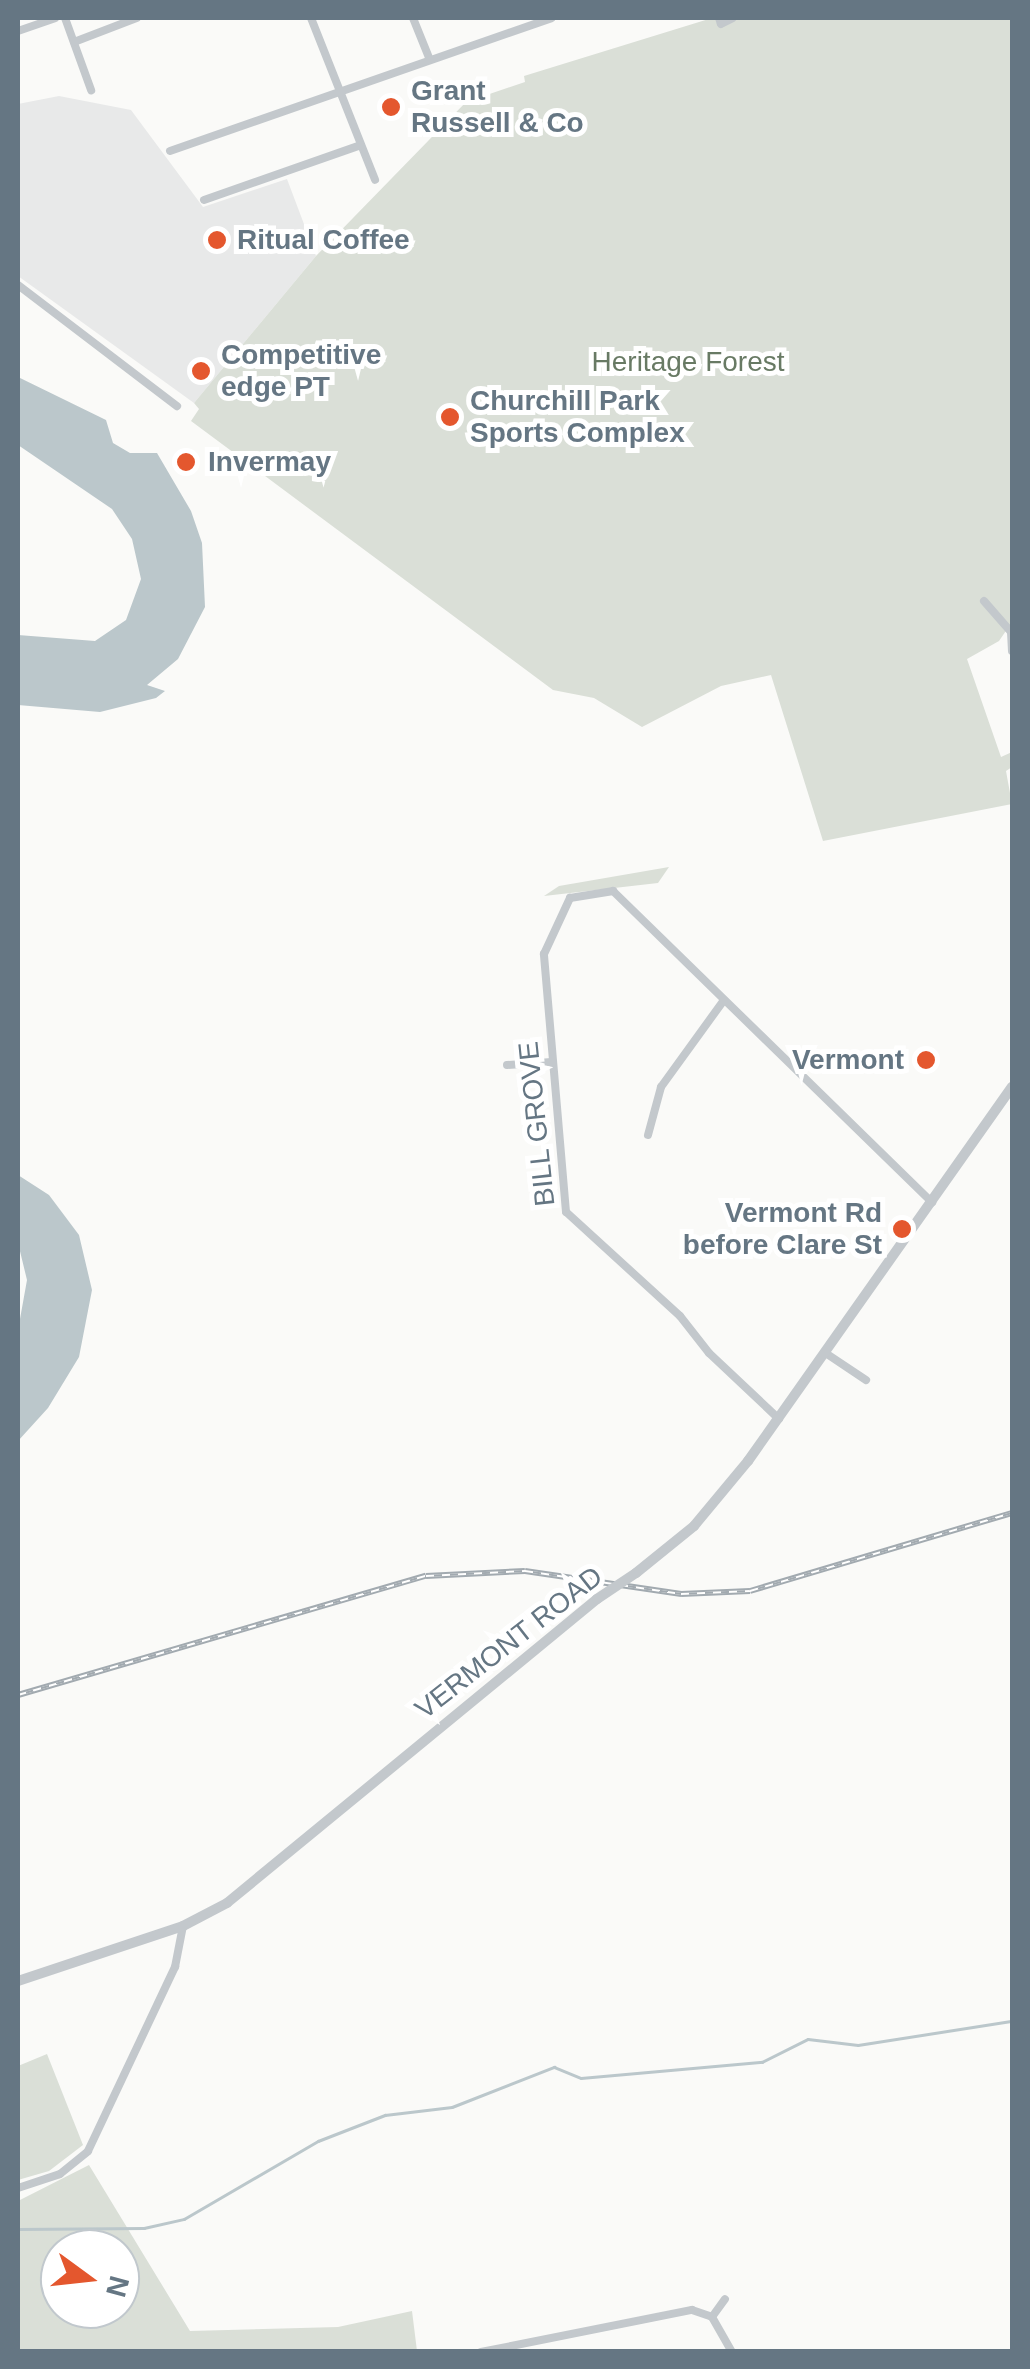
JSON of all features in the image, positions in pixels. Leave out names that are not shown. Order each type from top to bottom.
[{"type":"street","points":[[18,31],[55,18]]},
{"type":"street","points":[[65,18],[91,90]]},
{"type":"street","points":[[74,42],[137,18]]},
{"type":"street","points":[[311,18],[375,180]]},
{"type":"street","points":[[413,18],[430,60]]},
{"type":"street","points":[[514,18],[518,29]]},
{"type":"street","points":[[170,151],[550,18]]},
{"type":"street","points":[[720,21],[733,18]]},
{"type":"street","points":[[204,200],[361,145]]},
{"type":"street","points":[[18,285],[178,406]]},
{"type":"street","points":[[984,600],[1012,631],[1012,651]]},
{"type":"street","name":"BILL GROVE","points":[[724,1000],[608,888],[570,898],[546,947],[552,1062],[570,1221],[666,1303],[780,1420]]},
{"type":"street","points":[[648,1134],[661,1087],[724,1000],[932,1202]]},
{"type":"street","points":[[508,1065],[552,1062]]},
{"type":"street","name":"VERMONT ROAD","points":[[18,1981],[184,1926],[245,1891],[597,1599],[694,1526],[780,1420],[1012,1087]]},
{"type":"street","points":[[827,1354],[866,1380]]},
{"type":"street","points":[[18,2188],[60,2174],[88,2151],[175,1967],[184,1926]]},
{"type":"street","points":[[712,2317],[725,2299]]},
{"type":"street","points":[[481,2352],[677,2310],[712,2317],[732,2352]]},
{"type":"street","points":[[546,2340],[550,2352]]},
{"type":"shaded area","points":[[59,96],[131,110],[203,207],[287,179],[316,256],[194,403],[18,276],[18,104]]},
{"type":"shaded area","points":[[18,377],[106,420],[113,443],[130,453],[157,453],[191,511],[202,543],[205,607],[178,659],[147,685],[165,691],[156,698],[100,712],[18,705],[18,635],[95,641],[126,620],[141,579],[132,539],[112,509],[18,445]]},
{"type":"shaded area","points":[[18,1175],[49,1195],[79,1235],[92,1290],[79,1357],[48,1408],[18,1441],[18,1330],[27,1280],[18,1243]]},
{"type":"green space","name":"Heritage Forest","points":[[712,18],[1012,18],[1012,622],[999,641],[967,659],[1001,757],[1012,752],[1012,767],[1006,771],[1012,804],[823,841],[771,675],[721,686],[642,727],[594,698],[553,690],[191,421],[199,409],[194,403],[316,256],[466,102],[525,82],[524,76]]},
{"type":"green space","points":[[669,867],[658,883],[544,896],[559,886]]},
{"type":"green space","points":[[47,2054],[83,2145],[49,2171],[18,2180],[18,2066]]},
{"type":"green space","points":[[89,2165],[128,2229],[40,2229],[40,2329],[140,2329],[140,2249],[190,2331],[338,2327],[412,2311],[417,2351],[18,2351],[18,2201]]},
{"type":"waterway","points":[[18,2229],[144,2228],[184,2219],[318,2141],[385,2115],[452,2107],[554,2067],[581,2078],[762,2062],[808,2039],[858,2045],[1012,2021]]},
{"type":"railway","points":[[18,1695],[426,1576],[525,1571],[681,1594],[750,1591],[1012,1513]]},
{"type":"place","name":"Grant Russell & Co","points":[[391,107]]},
{"type":"place","name":"Ritual Coffee","points":[[217,240]]},
{"type":"place","name":"Competitive edge PT","points":[[201,371]]},
{"type":"place","name":"Churchill Park Sports Complex","points":[[450,417]]},
{"type":"place","name":"Invermay","points":[[186,462]]},
{"type":"place","name":"Vermont","points":[[926,1060]]},
{"type":"place","name":"Vermont Rd before Clare St","points":[[902,1229]]}]
